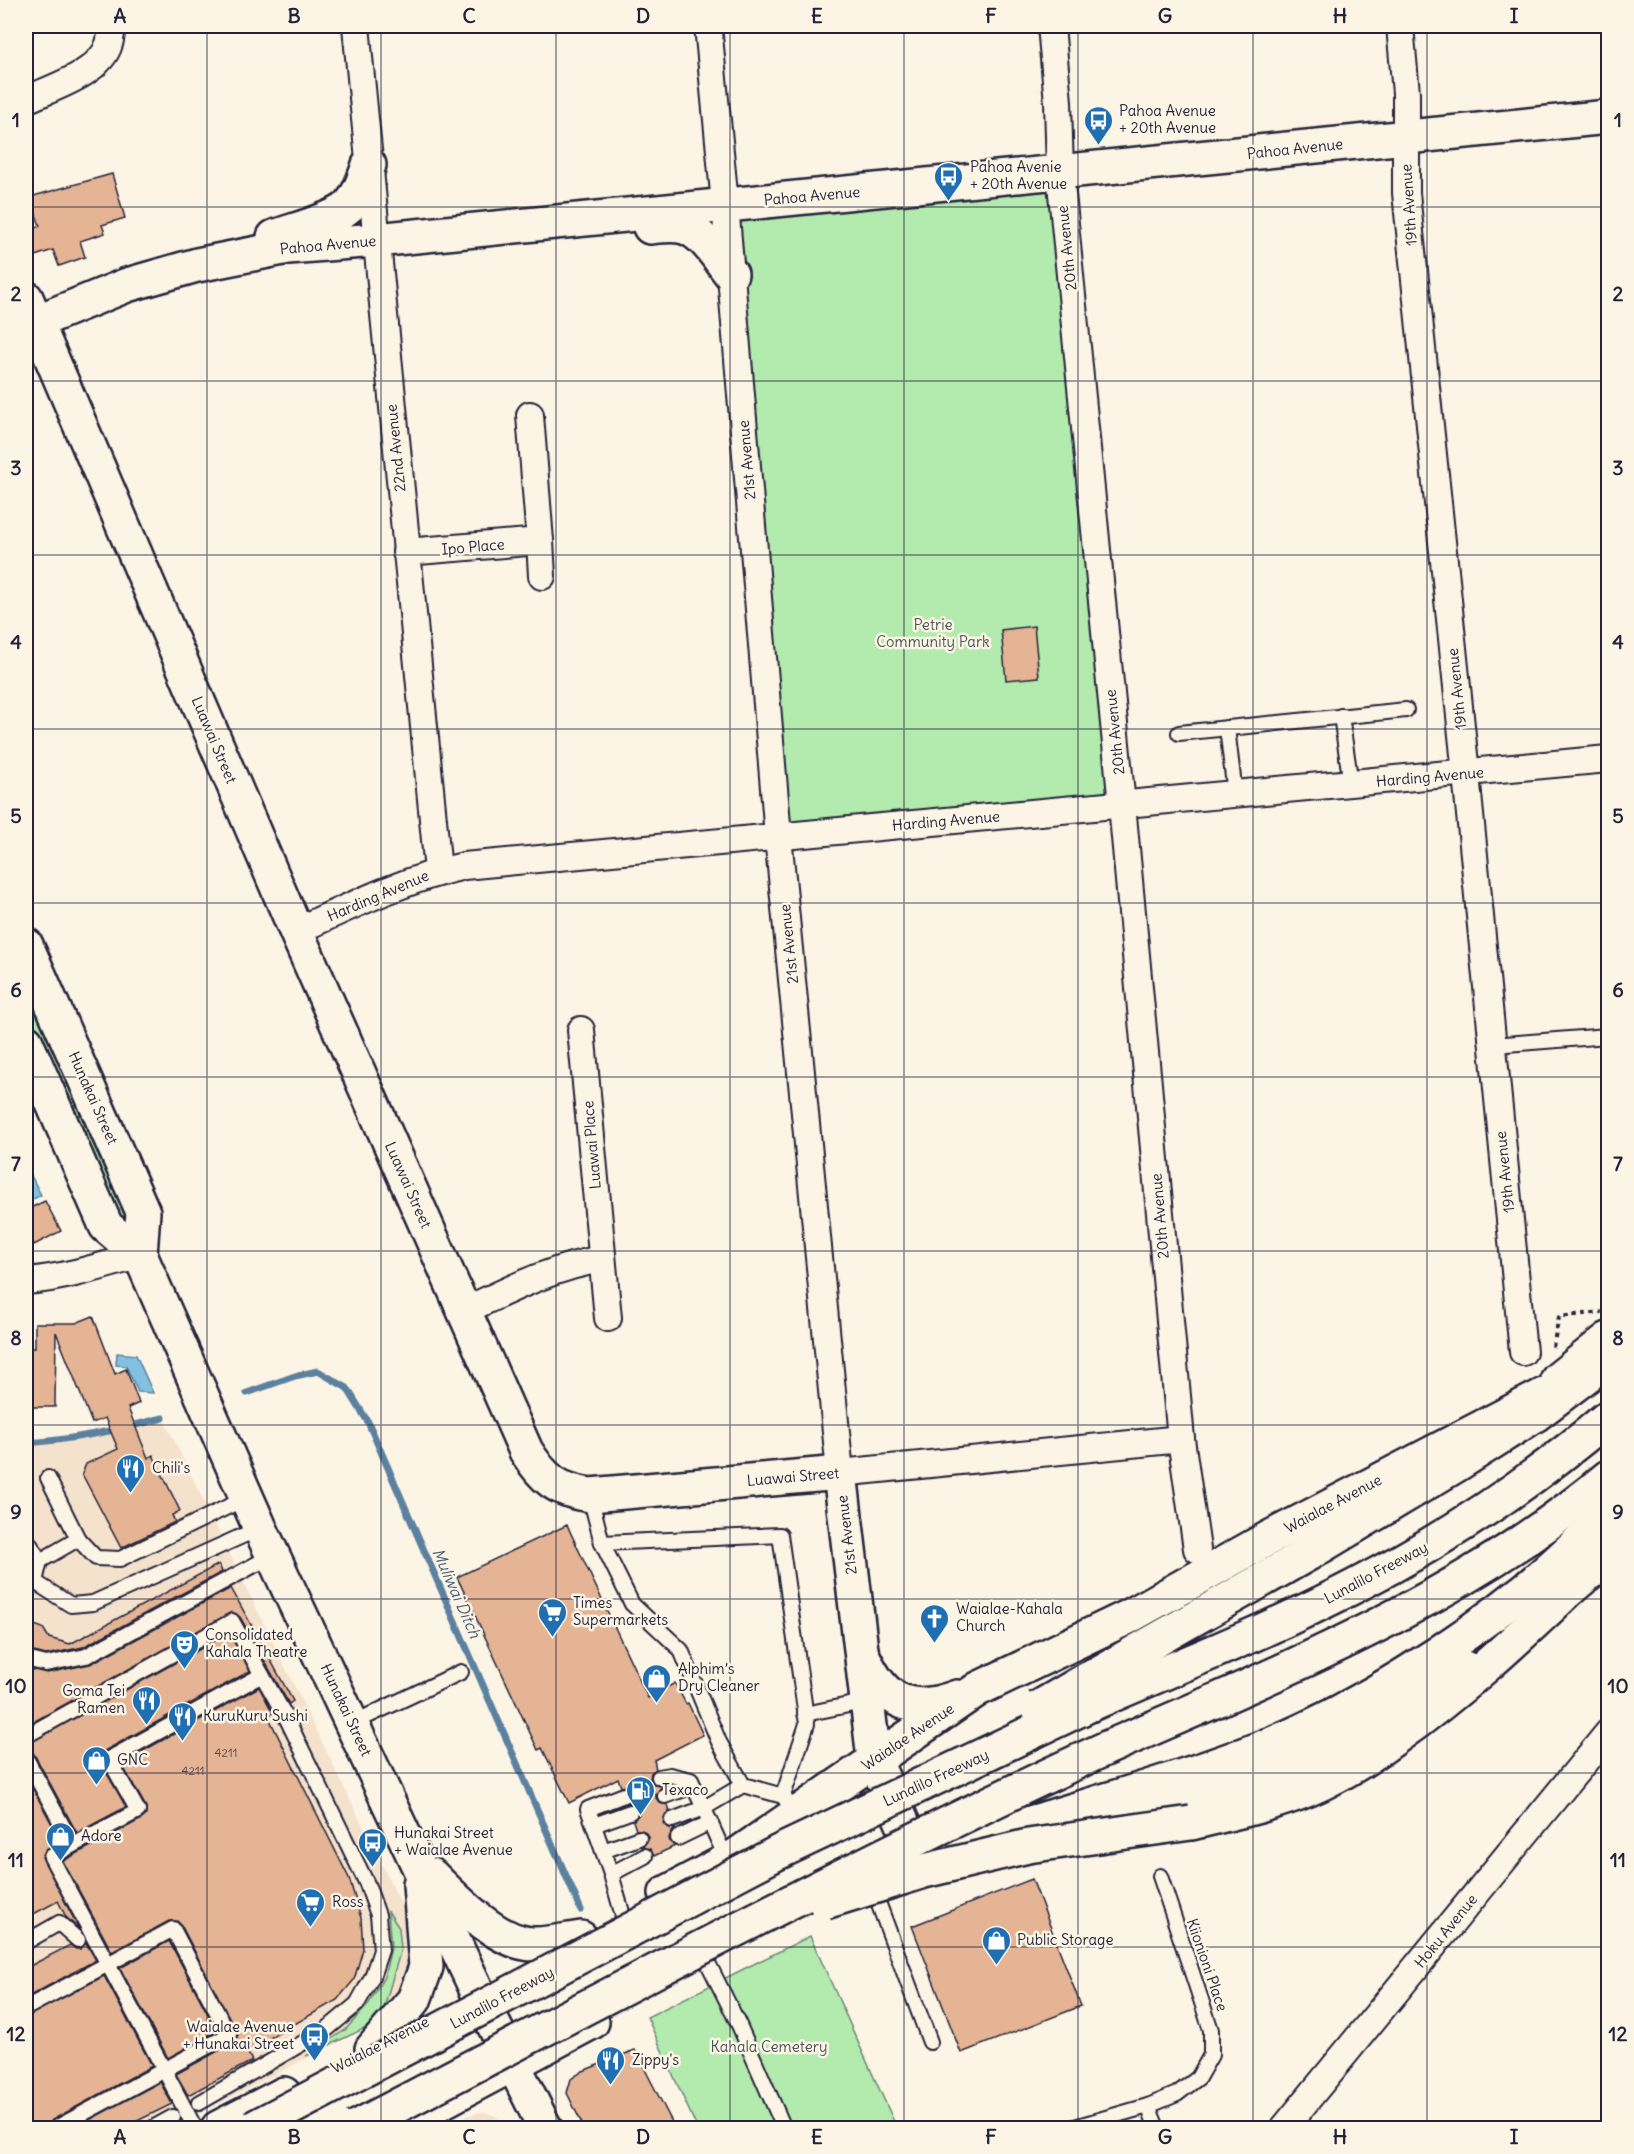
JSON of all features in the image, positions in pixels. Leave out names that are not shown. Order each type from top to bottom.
[{"type":"main road","name":"Pahoa Avenue","points":[[29,315],[197,265],[288,247],[1060,173],[1608,117]]},
{"type":"main road","points":[[197,265],[328,218],[348,207],[359,191],[369,165]]},
{"type":"main road","points":[[563,221],[615,231],[681,226],[691,230],[705,242],[731,274]]},
{"type":"main road","name":"Luawai Street","points":[[29,315],[296,931],[526,1450],[535,1465],[557,1486],[573,1493],[590,1495],[840,1473]]},
{"type":"main road","name":"Hunakai Street","points":[[26,945],[143,1212],[140,1255]]},
{"type":"main road","name":"Hunakai Street","points":[[26,1042],[106,1227],[140,1255],[266,1542],[479,1995],[545,2128]]},
{"type":"main road","points":[[1527,1403],[1608,1339]]},
{"type":"main road","points":[[1087,1693],[1308,1554],[1448,1470],[1599,1370]]},
{"type":"main road","name":"Waialae Avenue","points":[[218,2128],[479,1995],[727,1860],[790,1806],[874,1759],[978,1689],[1137,1612],[1269,1538],[1527,1403],[1599,1370]]},
{"type":"main road","name":"Lunalilo Freeway","points":[[253,2128],[1087,1693],[1294,1616],[1354,1586],[1465,1524],[1522,1485],[1608,1417]]},
{"type":"main road","name":"21st Avenue","points":[[840,1473],[874,1759],[916,1853]]},
{"type":"main road","points":[[355,2128],[735,1930],[991,1801],[1314,1657],[1376,1627],[1491,1562],[1550,1522],[1608,1477]]},
{"type":"main road","points":[[393,2128],[909,1854],[1034,1822],[1184,1775],[1277,1742],[1348,1707],[1417,1666],[1478,1625],[1528,1587],[1608,1515]]},
{"type":"main road","points":[[1034,1822],[1208,1792],[1288,1766],[1344,1740],[1419,1699],[1481,1656],[1608,1557]]},
{"type":"main road","points":[[735,1930],[924,1871],[1028,1846],[1191,1823],[1285,1799],[1340,1775],[1430,1714],[1487,1667],[1571,1588]]},
{"type":"main road","points":[[861,1654],[869,1670],[883,1688],[897,1699],[915,1706],[934,1705],[978,1689]]},
{"type":"main road","points":[[418,1864],[482,1923],[513,1940],[532,1945],[581,1938]]},
{"type":"main road","points":[[372,2049],[414,2000],[426,1966],[418,1864]]},
{"type":"street","points":[[26,100],[82,75],[98,62],[109,46],[112,26]]},
{"type":"street","name":"22nd Avenue","points":[[356,26],[438,871]]},
{"type":"street","name":"21st Avenue","points":[[708,26],[778,836],[840,1473]]},
{"type":"street","name":"20th Avenue","points":[[1051,26],[1058,102],[1060,173],[1122,805],[1180,1438],[1197,1549]]},
{"type":"street","name":"19th Avenue","points":[[1400,26],[1406,93],[1406,193],[1523,1352]]},
{"type":"street","points":[[530,415],[542,576]]},
{"type":"street","name":"Ipo Place","points":[[406,552],[540,541]]},
{"type":"street","name":"Harding Avenue","points":[[296,931],[406,882],[438,871],[464,866],[1608,759]]},
{"type":"street","name":"Luawai Place","points":[[581,1030],[608,1318]]},
{"type":"street","points":[[26,1281],[49,1279],[90,1270],[140,1255]]},
{"type":"street","points":[[464,1311],[554,1270],[577,1263],[602,1260]]},
{"type":"street","name":"Luawai Street","points":[[840,1473],[1180,1438]]},
{"type":"street","name":"Hoku Avenue","points":[[1284,2128],[1608,1733]]},
{"type":"lane","points":[[1179,733],[1406,710]]},
{"type":"lane","points":[[1341,716],[1352,784]]},
{"type":"lane","points":[[1227,728],[1235,795]]},
{"type":"lane","points":[[1493,1045],[1608,1036]]},
{"type":"lane","points":[[48,1478],[78,1539],[96,1558],[120,1559],[246,1498]]},
{"type":"lane","points":[[590,1495],[602,1543],[632,1605],[681,1650],[719,1742],[743,1785],[790,1806],[807,1724],[780,1535],[602,1543]]},
{"type":"lane","points":[[26,1538],[40,1562]]},
{"type":"lane","points":[[78,1539],[40,1562],[30,1584],[71,1605],[93,1603],[266,1542]]},
{"type":"lane","points":[[27,1663],[46,1664],[86,1656],[266,1542]]},
{"type":"lane","points":[[26,1736],[232,1621],[287,1719],[368,1884],[378,1915],[381,1950],[372,1977],[357,2004],[327,2029],[199,2103]]},
{"type":"lane","points":[[353,1723],[461,1672]]},
{"type":"lane","points":[[195,2128],[51,1857],[138,1811],[109,1759],[262,1675]]},
{"type":"lane","points":[[805,1714],[868,1701]]},
{"type":"lane","points":[[26,1758],[73,1845]]},
{"type":"lane","points":[[659,1777],[670,1775],[691,1780],[727,1860]]},
{"type":"lane","points":[[672,1821],[704,1808],[743,1785]]},
{"type":"lane","points":[[665,1796],[693,1786]]},
{"type":"lane","points":[[623,1916],[588,1809],[624,1795]]},
{"type":"lane","points":[[594,1825],[630,1812]]},
{"type":"lane","points":[[678,1838],[711,1822]]},
{"type":"lane","points":[[603,1851],[639,1838]]},
{"type":"lane","points":[[611,1874],[645,1856]]},
{"type":"lane","points":[[868,1876],[930,2042]]},
{"type":"lane","name":"Kiionioni Place","points":[[1071,2128],[1148,2106],[1177,2094],[1198,2078],[1211,2055],[1211,2030],[1160,1876]]},
{"type":"lane","points":[[26,1942],[59,1923],[78,1940]]},
{"type":"lane","points":[[26,2008],[172,1929],[229,2035],[56,2128]]},
{"type":"lane","points":[[707,1961],[739,2025],[784,2128]]},
{"type":"lane","points":[[1148,2106],[1157,2128]]},
{"type":"lane","points":[[153,2128],[173,2117]]},
{"type":"path","points":[[1569,1315],[1608,1311]]},
{"type":"shaded area","points":[[163,1418],[416,1934],[395,2013],[171,2128],[26,2128],[26,1443],[106,1433]]},
{"type":"shaded area","points":[[483,2112],[494,2115],[510,2128],[441,2128],[469,2115]]},
{"type":"green space","name":"Petrie Community Park","points":[[1049,189],[1110,795],[787,823],[738,218]]},
{"type":"green space","points":[[26,979],[128,1213],[127,1224],[114,1220],[26,1019]]},
{"type":"green space","points":[[388,1911],[399,1928],[401,1949],[384,2008],[368,2027],[306,2056],[345,2030],[368,2005],[384,1977],[391,1948]]},
{"type":"green space","name":"Kahala Cemetery","points":[[810,1936],[897,2128],[697,2128],[647,2017]]},
{"type":"water","points":[[26,1166],[41,1195],[26,1203]]},
{"type":"water","points":[[117,1353],[136,1355],[153,1393],[138,1392],[126,1366],[116,1365]]},
{"type":"building","points":[[112,174],[125,218],[102,225],[105,233],[80,241],[85,257],[59,266],[53,250],[35,256],[27,231],[40,226],[30,197]]},
{"type":"building","points":[[1034,626],[1039,677],[1006,680],[1001,630]]},
{"type":"building","points":[[45,1201],[61,1231],[34,1245],[26,1228],[26,1210]]},
{"type":"building","points":[[93,1316],[115,1374],[126,1369],[139,1403],[128,1408],[148,1458],[153,1455],[180,1511],[172,1515],[175,1522],[121,1548],[82,1474],[86,1464],[118,1449],[105,1418],[92,1423],[56,1332],[55,1407],[26,1407],[26,1348],[35,1348],[35,1323],[76,1323]]},
{"type":"building","name":"Times Supermarkets","points":[[567,1525],[648,1698],[675,1683],[686,1704],[688,1703],[703,1735],[654,1760],[656,1769],[651,1773],[650,1779],[655,1785],[662,1786],[656,1798],[660,1803],[668,1805],[670,1811],[665,1815],[663,1823],[675,1829],[669,1838],[675,1846],[654,1856],[650,1849],[642,1848],[648,1836],[644,1831],[636,1830],[633,1821],[639,1814],[638,1808],[632,1803],[627,1803],[633,1797],[632,1791],[626,1786],[621,1787],[618,1778],[569,1803],[542,1748],[538,1750],[457,1577]]},
{"type":"building","points":[[219,1564],[222,1572],[83,1647],[46,1655],[26,1650],[26,1622],[43,1628],[49,1638],[70,1644]]},
{"type":"building","points":[[231,1588],[293,1701],[289,1704],[240,1617],[232,1612],[26,1726],[26,1668],[47,1673],[90,1664]]},
{"type":"building","points":[[229,1633],[250,1671],[104,1751],[101,1755],[101,1763],[126,1807],[77,1833],[34,1754],[26,1749],[26,1745]]},
{"type":"building","points":[[259,1687],[273,1713],[268,1716],[349,1878],[361,1918],[363,1949],[354,1980],[337,2000],[247,2051],[252,2061],[188,2095],[176,2074],[233,2043],[238,2035],[181,1925],[177,1921],[169,1921],[112,1952],[63,1861],[146,1815],[146,1807],[121,1763]]},
{"type":"building","points":[[26,1776],[61,1841],[46,1849],[42,1857],[79,1929],[66,1917],[58,1901],[26,1918]]},
{"type":"building","name":"Public Storage","points":[[1032,1879],[1081,2006],[961,2053],[912,1926]]},
{"type":"building","points":[[169,1941],[217,2031],[168,2058],[120,1968]]},
{"type":"building","points":[[86,1943],[96,1960],[26,1998],[26,1968],[70,1945],[80,1949]]},
{"type":"building","points":[[104,1976],[152,2066],[52,2120],[47,2128],[26,2128],[26,2017]]},
{"type":"building","name":"Zippy's","points":[[635,2050],[675,2128],[584,2128],[567,2093],[571,2079],[583,2071]]},
{"type":"building","points":[[160,2082],[172,2104],[123,2128],[74,2128]]},
{"type":"waterway","name":"Muliwai Ditch","points":[[247,1393],[295,1376],[318,1371],[347,1388],[368,1422],[581,1910]]},
{"type":"waterway","name":"Muliwai Ditch","points":[[26,1443],[95,1434],[163,1418]]},
{"type":"place","name":"Pahoa Avenue + 20th Avenue","points":[[1098,146]]},
{"type":"place","name":"Pahoa Avenie + 20th Avenue","points":[[949,202]]},
{"type":"place","name":"Chili's","points":[[131,1494]]},
{"type":"place","name":"Times Supermarkets","points":[[552,1638]]},
{"type":"place","name":"Waialae-Kahala Church","points":[[935,1644]]},
{"type":"place","name":"Consolidated Kahala Theatre","points":[[184,1670]]},
{"type":"place","name":"Alphim’s Dry Cleaner","points":[[657,1704]]},
{"type":"place","name":"Goma Tei Ramen","points":[[146,1726]]},
{"type":"place","name":"KuruKuru Sushi","points":[[182,1742]]},
{"type":"place","name":"GNC","points":[[96,1786]]},
{"type":"place","name":"Texaco","points":[[641,1816]]},
{"type":"place","name":"Adore","points":[[60,1862]]},
{"type":"place","name":"Hunakai Street + Waialae Avenue","points":[[373,1868]]},
{"type":"place","name":"Ross","points":[[311,1928]]},
{"type":"place","name":"Public Storage","points":[[996,1966]]},
{"type":"place","name":"Waialae Avenue + Hunakai Street","points":[[315,2062]]},
{"type":"place","name":"Zippy's","points":[[611,2086]]}]
